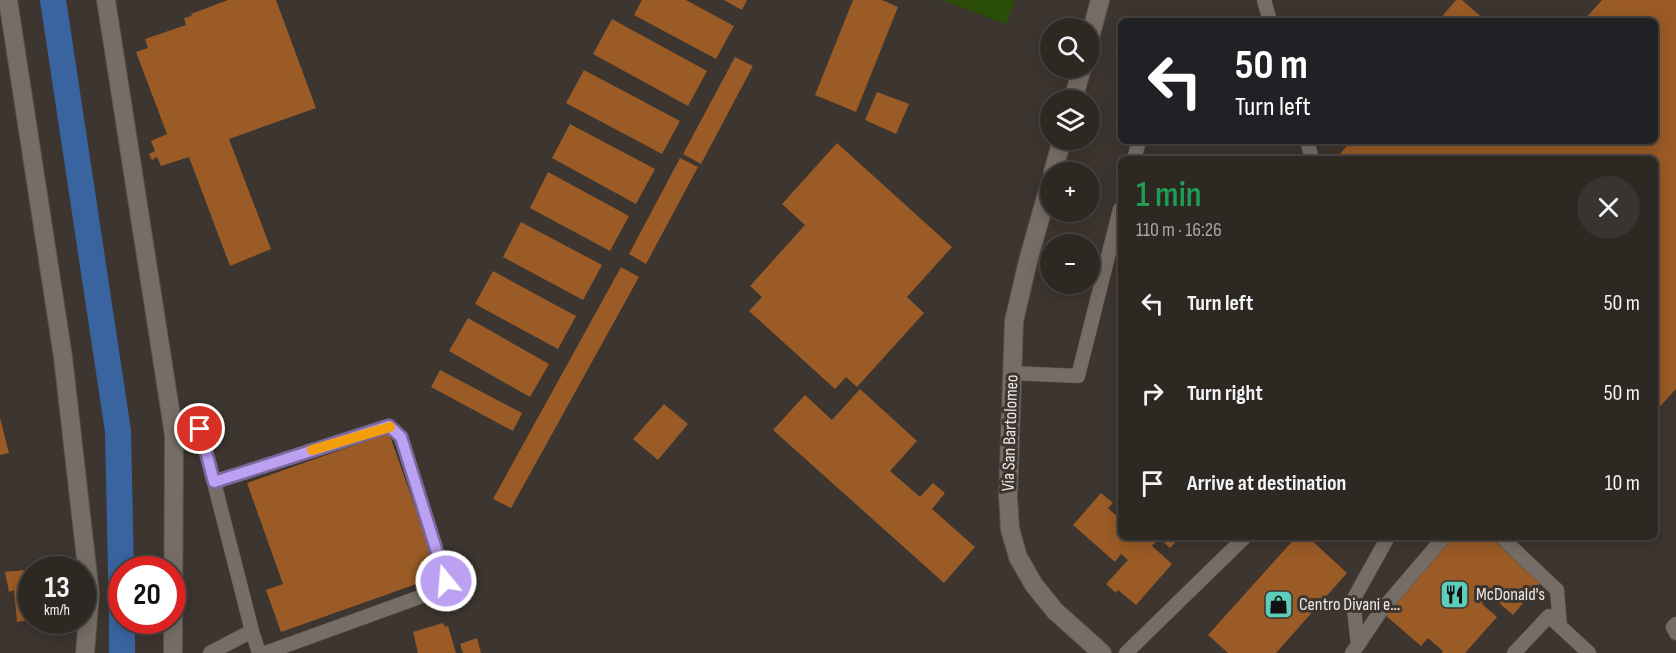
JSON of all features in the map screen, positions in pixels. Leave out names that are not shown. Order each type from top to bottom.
[{"type":"street","points":[[9,0],[63,357],[90,594],[85,653]]},
{"type":"street","points":[[106,0],[173,428],[173,653]]},
{"type":"street","points":[[1095,18],[1100,0]]},
{"type":"street","name":"Via San Bartolomeo","points":[[1040,218],[1014,321],[1008,496],[1010,529],[1018,557],[1034,585],[1055,611],[1102,653]]},
{"type":"lane","points":[[1264,0],[1269,18]]},
{"type":"lane","points":[[1011,373],[1078,376],[1118,217]]},
{"type":"lane","points":[[214,482],[389,426],[401,437],[446,581],[442,589],[265,653]]},
{"type":"lane","points":[[173,428],[200,429],[259,653]]},
{"type":"lane","points":[[1126,653],[1242,540]]},
{"type":"lane","points":[[1355,649],[1353,600],[1386,540]]},
{"type":"lane","points":[[1355,649],[1380,612],[1441,540]]},
{"type":"lane","points":[[1504,540],[1557,590],[1560,626]]},
{"type":"lane","points":[[1514,653],[1549,616],[1589,653]]},
{"type":"lane","points":[[1676,624],[1673,627],[1676,633]]},
{"type":"lane","points":[[210,653],[252,631]]},
{"type":"green space","points":[[942,0],[1015,0],[1006,24]]},
{"type":"building","points":[[228,0],[276,0],[316,108],[229,139],[271,249],[230,266],[189,157],[161,166],[157,157],[152,160],[149,154],[155,151],[151,141],[167,134],[136,52],[148,48],[145,39],[186,25],[184,18]]},
{"type":"building","points":[[642,0],[686,0],[734,26],[716,59],[634,15]]},
{"type":"building","points":[[724,0],[747,0],[742,10]]},
{"type":"building","points":[[853,0],[882,0],[898,7],[856,112],[815,95]]},
{"type":"building","points":[[1456,0],[1462,0],[1483,18],[1441,18]]},
{"type":"building","points":[[1602,0],[1676,0],[1676,389],[1658,409],[1658,156],[1339,155],[1348,144],[1658,144],[1658,18],[1586,18]]},
{"type":"building","points":[[612,19],[707,71],[688,106],[593,54]]},
{"type":"building","points":[[735,57],[753,66],[701,164],[683,154]]},
{"type":"building","points":[[584,70],[680,121],[662,154],[566,103]]},
{"type":"building","points":[[877,92],[909,104],[896,134],[865,120]]},
{"type":"building","points":[[570,124],[655,169],[636,204],[552,158]]},
{"type":"building","points":[[837,143],[952,247],[907,297],[924,313],[857,387],[846,377],[835,389],[749,311],[762,297],[750,286],[805,225],[782,204]]},
{"type":"building","points":[[680,158],[698,167],[646,264],[629,254]]},
{"type":"building","points":[[548,172],[629,216],[610,251],[530,208]]},
{"type":"building","points":[[521,222],[602,265],[583,300],[503,257]]},
{"type":"building","points":[[621,267],[639,277],[511,508],[493,499]]},
{"type":"building","points":[[493,271],[576,316],[558,349],[475,304]]},
{"type":"building","points":[[468,318],[549,364],[530,397],[449,351]]},
{"type":"building","points":[[440,370],[522,413],[513,431],[431,387]]},
{"type":"building","points":[[860,389],[917,441],[890,471],[920,497],[933,483],[945,493],[932,509],[975,547],[944,583],[773,430],[805,395],[832,420]]},
{"type":"building","points":[[664,404],[688,424],[658,460],[633,439]]},
{"type":"building","points":[[0,418],[9,453],[0,455]]},
{"type":"building","points":[[389,433],[439,576],[281,632],[266,590],[283,584],[247,483]]},
{"type":"building","points":[[1101,493],[1113,503],[1108,508],[1118,517],[1118,540],[1157,540],[1152,546],[1172,564],[1136,605],[1118,590],[1116,593],[1106,584],[1128,560],[1121,554],[1115,562],[1073,525]]},
{"type":"building","points":[[1161,540],[1177,540],[1170,548]]},
{"type":"building","points":[[1293,540],[1311,540],[1347,573],[1276,653],[1228,653],[1208,635]]},
{"type":"building","points":[[1450,540],[1500,540],[1542,581],[1513,615],[1490,595],[1482,604],[1497,617],[1465,653],[1442,653],[1443,651],[1428,638],[1421,646],[1385,615]]},
{"type":"building","points":[[18,571],[18,622],[14,590],[9,592],[5,572]]},
{"type":"building","points":[[443,623],[445,627],[448,626],[456,653],[418,653],[413,632]]},
{"type":"building","points":[[477,638],[481,653],[463,653],[460,644]]},
{"type":"waterway","points":[[53,0],[118,431],[121,556]]},
{"type":"waterway","points":[[122,634],[122,653]]},
{"type":"slow traffic","points":[[312,450],[390,427]]},
{"type":"place","name":"McDonald's","points":[[1455,594]]},
{"type":"place","name":"Centro Divani e…","points":[[1278,604]]},
{"type":"route","points":[[200,429],[214,482],[389,426],[401,437],[446,581]]}]
